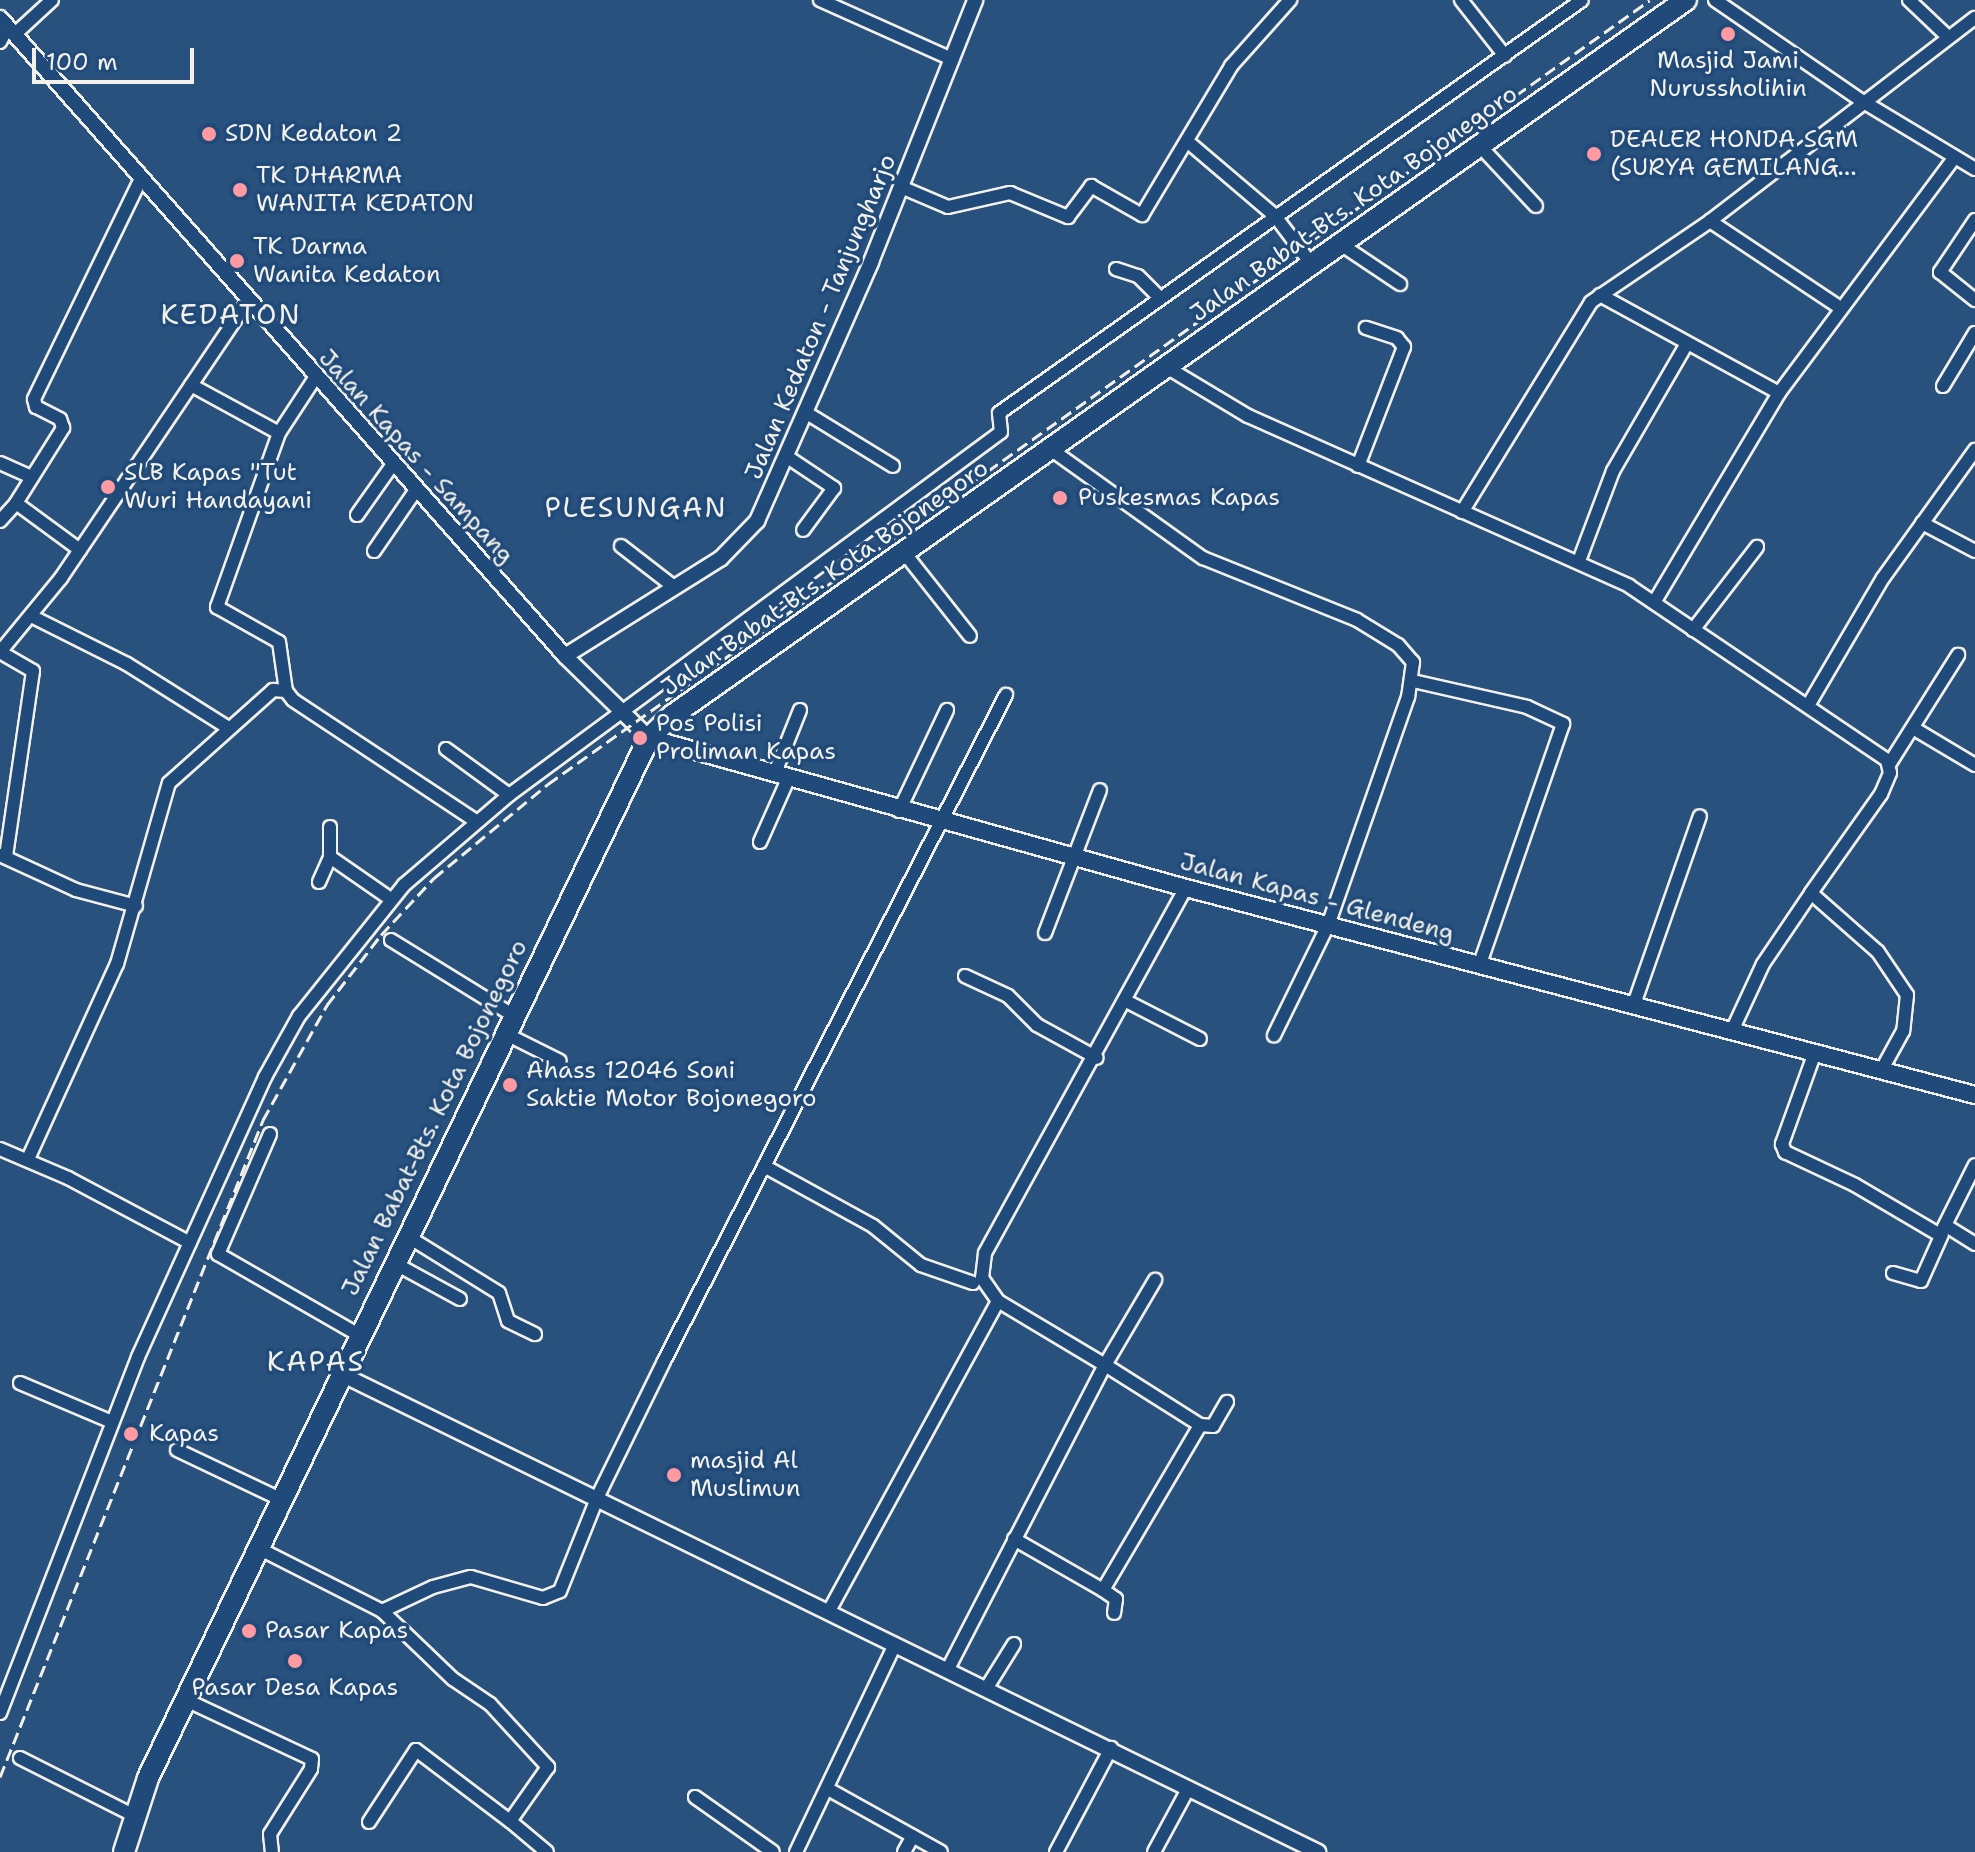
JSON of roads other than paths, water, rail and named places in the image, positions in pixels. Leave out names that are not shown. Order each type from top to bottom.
[{"type":"highway","name":"Jalan Babat-Bts. Kota Bojonegoro","points":[[124,1852],[133,1815],[280,1499],[649,738],[673,715],[906,555],[1686,0]]},
{"type":"main road","name":"Jalan Kapas - Glendeng","points":[[649,738],[899,811],[1814,1055],[1975,1095]]},
{"type":"street","points":[[0,42],[7,27],[52,0]]},
{"type":"street","points":[[820,0],[952,59]]},
{"type":"street","name":"Jalan Kedaton - Tanjungharjo","points":[[565,656],[738,544],[757,521],[901,187],[975,0]]},
{"type":"street","points":[[901,187],[948,207],[1010,193],[1068,217],[1091,186],[1140,216],[1231,66],[1290,0]]},
{"type":"street","points":[[1461,0],[1505,56]]},
{"type":"street","points":[[0,1713],[112,1422],[190,1243],[299,1016],[392,900],[476,821],[509,795],[1001,432],[999,413],[1158,296],[1505,56],[1564,5],[1582,0]]},
{"type":"street","points":[[1715,0],[1862,101],[1965,163]]},
{"type":"street","points":[[1909,0],[1948,37]]},
{"type":"street","points":[[1462,512],[1579,315],[1600,295],[1710,221],[1862,101],[1975,18]]},
{"type":"street","name":"Jalan Kapas - Sampang","points":[[7,27],[315,378],[565,656],[619,713],[649,738]]},
{"type":"street","points":[[1187,141],[1275,216],[1312,265]]},
{"type":"street","points":[[1480,146],[1536,206]]},
{"type":"street","points":[[1655,601],[1779,393],[1839,307],[1975,152]]},
{"type":"street","points":[[0,521],[16,503],[63,428],[60,419],[36,407],[34,399],[141,179]]},
{"type":"street","points":[[1975,220],[1940,272],[1975,300]]},
{"type":"street","points":[[1710,221],[1839,307]]},
{"type":"street","points":[[1342,245],[1400,284]]},
{"type":"street","points":[[1116,269],[1138,276],[1158,296]]},
{"type":"street","points":[[1600,295],[1686,345],[1779,393]]},
{"type":"street","points":[[136,906],[76,890],[3,856],[33,671],[0,652],[80,550],[248,301]]},
{"type":"street","points":[[1358,466],[1404,347],[1397,338],[1366,328]]},
{"type":"street","points":[[1943,386],[1975,333]]},
{"type":"street","points":[[1579,561],[1613,471],[1686,345]]},
{"type":"street","points":[[1168,368],[1226,405],[1462,512],[1579,561],[1655,601],[1693,630],[1809,704],[1890,763]]},
{"type":"street","points":[[286,691],[279,642],[215,602],[241,549],[279,433],[315,378]]},
{"type":"street","points":[[191,385],[279,433]]},
{"type":"street","points":[[805,412],[893,466]]},
{"type":"street","points":[[1052,450],[1203,558],[1319,602],[1386,637],[1411,658],[1413,681],[1328,925],[1274,1035]]},
{"type":"street","points":[[1809,704],[1856,621],[1975,450]]},
{"type":"street","points":[[786,456],[834,488],[803,530]]},
{"type":"street","points":[[0,463],[32,477]]},
{"type":"street","points":[[357,515],[393,464]]},
{"type":"street","points":[[374,551],[416,490]]},
{"type":"street","points":[[16,503],[80,550]]},
{"type":"street","points":[[1922,523],[1975,551]]},
{"type":"street","points":[[621,546],[673,586]]},
{"type":"street","points":[[1693,630],[1757,547]]},
{"type":"street","points":[[906,555],[970,636]]},
{"type":"street","points":[[31,616],[127,664],[227,727]]},
{"type":"street","points":[[1731,1033],[1763,964],[1881,794],[1890,763],[1958,655]]},
{"type":"street","points":[[1413,681],[1527,707],[1563,724],[1479,966]]},
{"type":"street","points":[[28,1159],[101,1005],[136,906],[169,783],[227,727],[273,690],[286,691],[476,821]]},
{"type":"street","points":[[382,1611],[433,1587],[471,1577],[509,1591],[554,1596],[598,1496],[1006,695]]},
{"type":"street","points":[[760,842],[800,710]]},
{"type":"street","points":[[899,811],[947,710]]},
{"type":"street","points":[[1913,728],[1975,765]]},
{"type":"street","points":[[446,749],[509,795]]},
{"type":"street","points":[[1045,933],[1100,790]]},
{"type":"street","points":[[1633,1007],[1700,816]]},
{"type":"street","points":[[319,882],[330,857],[330,827]]},
{"type":"street","points":[[330,857],[392,900]]},
{"type":"street","points":[[973,1283],[1186,888]]},
{"type":"street","points":[[1811,893],[1878,952],[1907,995],[1903,1031],[1881,1071]]},
{"type":"street","points":[[391,940],[560,1061]]},
{"type":"street","points":[[965,976],[1008,996],[1037,1025],[1097,1058]]},
{"type":"street","points":[[1126,1001],[1200,1039]]},
{"type":"street","points":[[1814,1055],[1782,1149],[1975,1244]]},
{"type":"street","points":[[270,1134],[218,1254],[359,1335]]},
{"type":"street","points":[[0,1149],[28,1159],[190,1243]]},
{"type":"street","points":[[1893,1273],[1913,1283],[1921,1281],[1975,1165]]},
{"type":"street","points":[[764,1166],[873,1226],[921,1265],[973,1283],[1200,1425],[1213,1426],[1227,1402]]},
{"type":"street","points":[[407,1236],[499,1293],[508,1321],[535,1334]]},
{"type":"street","points":[[394,1263],[460,1299]]},
{"type":"street","points":[[829,1611],[994,1297],[981,1265]]},
{"type":"street","points":[[948,1669],[1105,1365],[1155,1280]]},
{"type":"street","points":[[341,1374],[598,1496],[1318,1852]]},
{"type":"street","points":[[20,1383],[112,1422]]},
{"type":"street","points":[[1103,1590],[1200,1425]]},
{"type":"street","points":[[177,1450],[280,1499]]},
{"type":"street","points":[[1014,1539],[1116,1599],[1114,1613]]},
{"type":"street","points":[[258,1548],[382,1611],[453,1679],[490,1704],[548,1767],[510,1821]]},
{"type":"street","points":[[796,1852],[895,1644]]},
{"type":"street","points":[[986,1689],[1014,1644]]},
{"type":"street","points":[[186,1700],[312,1759],[311,1769],[270,1834],[272,1852]]},
{"type":"street","points":[[1056,1852],[1111,1748]]},
{"type":"street","points":[[369,1822],[416,1750],[547,1852]]},
{"type":"street","points":[[20,1758],[133,1815]]},
{"type":"street","points":[[828,1789],[941,1852]]},
{"type":"street","points":[[1154,1852],[1188,1789]]},
{"type":"street","points":[[695,1797],[773,1852]]},
{"type":"street","points":[[904,1852],[913,1836]]},
{"type":"railway","points":[[0,1777],[263,1120],[327,1005],[381,935],[434,878],[548,784],[1650,0]]},
{"type":"place","name":"Masjid Jami Nurussholihin","points":[[1728,34]]},
{"type":"place","name":"SDN Kedaton 2","points":[[209,134]]},
{"type":"place","name":"DEALER HONDA SGM (SURYA GEMILANG…","points":[[1594,154]]},
{"type":"place","name":"TK DHARMA WANITA KEDATON","points":[[240,190]]},
{"type":"place","name":"TK Darma Wanita Kedaton","points":[[237,261]]},
{"type":"place","name":"SLB Kapas \"Tut Wuri Handayani","points":[[108,487]]},
{"type":"place","name":"Puskesmas Kapas","points":[[1060,498]]},
{"type":"place","name":"Pos Polisi Proliman Kapas","points":[[640,738]]},
{"type":"place","name":"Ahass 12046 Soni Saktie Motor Bojonegoro","points":[[510,1085]]},
{"type":"place","name":"Kapas","points":[[131,1434]]},
{"type":"place","name":"masjid Al Muslimun","points":[[674,1475]]},
{"type":"place","name":"Pasar Kapas","points":[[249,1631]]},
{"type":"place","name":"Pasar Desa Kapas","points":[[295,1661]]},
{"type":"district","name":"KEDATON","points":[[231,314]]},
{"type":"district","name":"PLESUNGAN","points":[[636,507]]},
{"type":"district","name":"KAPAS","points":[[316,1361]]}]
